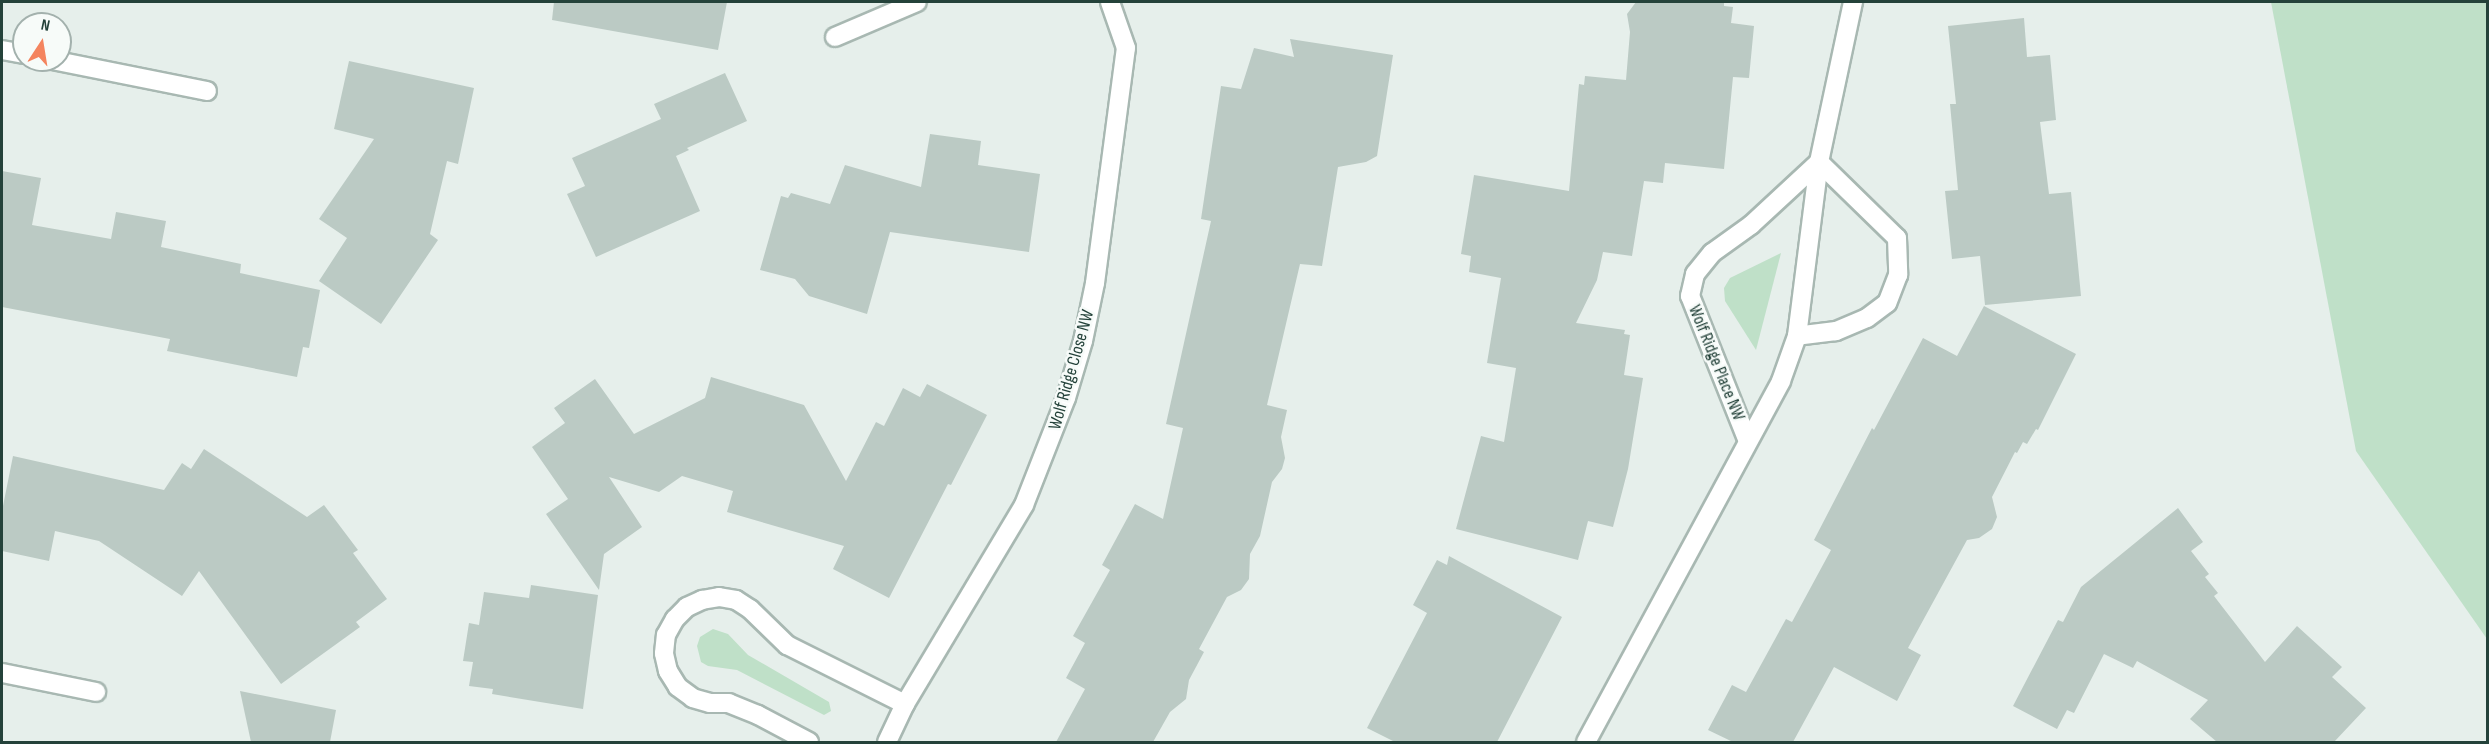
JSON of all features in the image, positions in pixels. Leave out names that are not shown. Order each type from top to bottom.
[{"type":"street","points":[[835,37],[917,2]]},
{"type":"street","name":"Wolf Ridge Close NW","points":[[887,742],[905,704],[1024,505],[1047,453],[1066,398],[1083,341],[1095,283],[1126,48],[1110,2]]},
{"type":"street","name":"Wolf Ridge Place NW","points":[[1586,742],[1780,381],[1797,336],[1819,162],[1853,2]]},
{"type":"street","points":[[72,64],[207,91]]},
{"type":"street","points":[[1797,336],[1836,331],[1867,318],[1887,303],[1898,275],[1897,238],[1819,162]]},
{"type":"street","name":"Wolf Ridge Place NW","points":[[1747,439],[1690,296],[1695,274],[1712,253],[1751,225],[1819,162]]},
{"type":"street","points":[[809,742],[758,715],[729,703],[710,703],[693,698],[678,687],[668,671],[664,653],[666,635],[675,619],[687,607],[702,600],[719,597],[736,600],[750,609],[787,645],[905,704]]},
{"type":"street","points":[[2,673],[96,692]]},
{"type":"green space","points":[[2271,2],[2487,2],[2487,639],[2356,451]]},
{"type":"green space","points":[[1781,253],[1756,350],[1725,301],[1724,288],[1730,278]]},
{"type":"green space","points":[[713,629],[728,634],[748,655],[829,702],[831,711],[824,715],[737,670],[708,666],[701,662],[697,646],[700,637]]},
{"type":"building","points":[[554,2],[727,2],[718,50],[552,20]]},
{"type":"building","points":[[1636,2],[1724,2],[1724,6],[1733,7],[1731,23],[1754,26],[1749,78],[1733,77],[1724,169],[1665,163],[1663,183],[1644,181],[1632,256],[1603,252],[1597,280],[1576,323],[1625,330],[1624,334],[1630,335],[1624,375],[1643,378],[1628,469],[1613,527],[1588,521],[1578,560],[1456,529],[1481,436],[1504,442],[1516,368],[1487,363],[1501,278],[1469,272],[1471,256],[1461,254],[1474,175],[1569,191],[1579,84],[1584,85],[1585,76],[1626,80],[1630,32],[1627,14]]},
{"type":"building","points":[[2024,18],[2027,57],[2050,55],[2056,120],[2040,122],[2049,194],[2071,192],[2081,296],[1985,305],[1980,256],[1952,259],[1945,191],[1958,190],[1950,104],[1956,104],[1948,26]]},
{"type":"building","points":[[1290,39],[1393,55],[1377,156],[1366,162],[1338,167],[1322,266],[1300,264],[1267,405],[1287,410],[1281,437],[1285,458],[1282,469],[1272,482],[1260,536],[1250,554],[1249,579],[1241,590],[1227,597],[1199,649],[1204,652],[1189,680],[1186,699],[1170,712],[1153,742],[1056,742],[1085,689],[1066,678],[1085,643],[1073,636],[1110,570],[1102,565],[1135,504],[1163,519],[1183,428],[1166,424],[1211,221],[1201,219],[1221,86],[1241,89],[1254,48],[1294,57]]},
{"type":"building","points":[[349,61],[474,88],[458,164],[447,161],[430,234],[438,240],[381,324],[319,281],[347,238],[319,219],[374,139],[334,129]]},
{"type":"building","points":[[725,73],[747,121],[687,148],[689,150],[676,156],[700,211],[596,257],[567,194],[585,186],[572,158],[661,119],[654,104]]},
{"type":"building","points":[[930,134],[981,141],[978,165],[1040,174],[1029,252],[890,232],[867,314],[809,296],[795,279],[760,270],[781,196],[788,198],[791,193],[830,204],[845,165],[921,187]]},
{"type":"building","points":[[2,171],[41,178],[32,225],[111,239],[116,212],[166,221],[161,247],[241,264],[240,273],[320,290],[309,348],[303,347],[297,377],[167,351],[170,339],[2,307]]},
{"type":"building","points":[[1984,306],[2076,354],[2038,430],[2036,429],[2027,444],[2023,442],[2017,453],[2015,452],[1992,497],[1997,517],[1992,529],[1979,538],[1967,540],[1908,648],[1921,655],[1897,701],[1834,667],[1793,742],[1733,742],[1708,730],[1732,685],[1746,692],[1786,619],[1792,622],[1831,550],[1814,540],[1872,428],[1874,430],[1923,338],[1957,356]]},
{"type":"building","points":[[711,377],[804,405],[846,481],[876,422],[884,426],[903,388],[920,397],[927,384],[987,415],[951,485],[948,484],[889,598],[833,569],[844,546],[727,512],[733,491],[682,476],[659,492],[609,477],[642,527],[604,554],[599,590],[546,514],[568,499],[532,447],[565,423],[554,408],[595,379],[634,434],[705,398]]},
{"type":"building","points":[[204,449],[307,517],[324,505],[358,550],[353,553],[387,599],[356,622],[360,627],[281,684],[199,571],[182,596],[99,541],[55,531],[49,561],[2,551],[2,511],[13,456],[164,490],[182,463],[191,469]]},
{"type":"building","points":[[2178,508],[2203,542],[2191,551],[2209,574],[2205,577],[2218,593],[2214,596],[2265,662],[2297,626],[2342,667],[2332,677],[2366,708],[2334,742],[2217,742],[2190,719],[2208,700],[2137,661],[2133,668],[2104,654],[2074,713],[2067,710],[2057,729],[2013,706],[2058,620],[2063,622],[2081,587]]},
{"type":"building","points":[[1449,556],[1562,617],[1497,742],[1395,742],[1367,728],[1427,613],[1413,605],[1437,560],[1447,565]]},
{"type":"building","points":[[531,585],[598,595],[583,709],[492,694],[493,689],[469,686],[473,662],[463,661],[469,623],[479,625],[484,592],[529,598]]},
{"type":"building","points":[[240,691],[336,710],[330,742],[251,742]]}]
